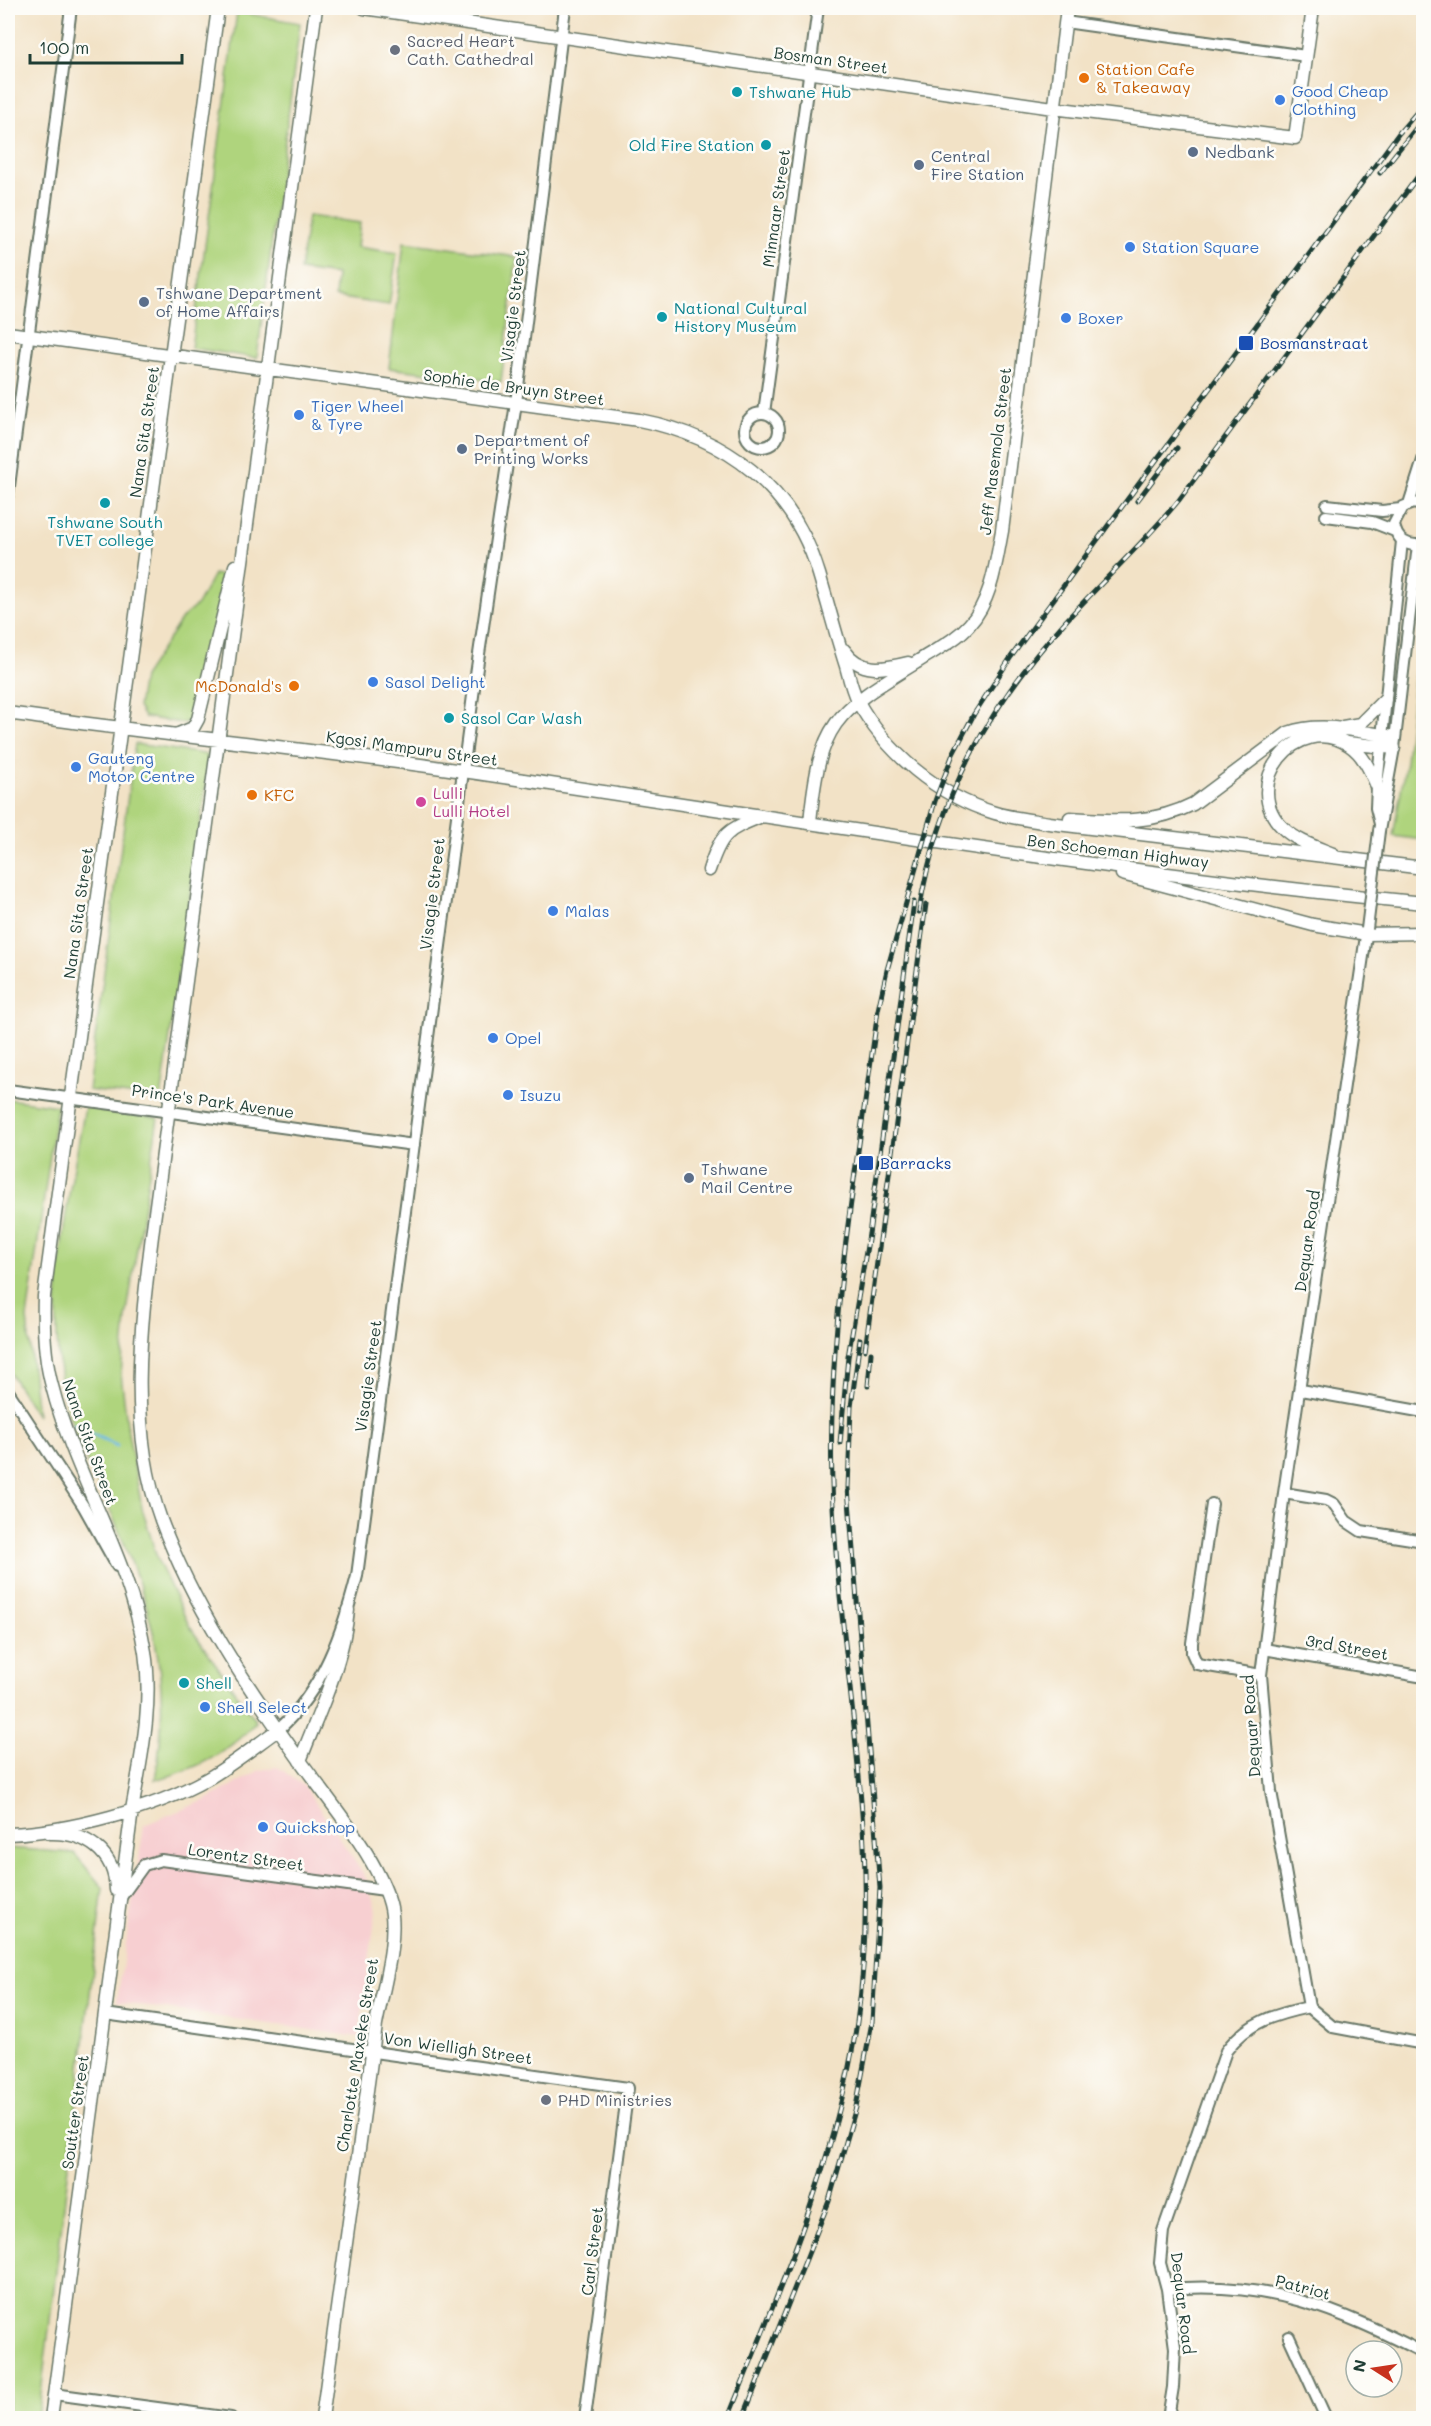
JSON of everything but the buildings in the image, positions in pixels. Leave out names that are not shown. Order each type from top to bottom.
[{"type":"main road","name":"Nana Sita Street","points":[[132,1810],[144,1746],[148,1679],[145,1650],[130,1590],[83,1477],[51,1385],[46,1356],[44,1296],[218,8]]},
{"type":"main road","points":[[13,1834],[132,1810],[175,1795],[207,1779],[279,1729],[202,1609],[160,1518],[143,1443],[140,1345],[168,1110],[316,8]]},
{"type":"main road","name":"Bosman Street","points":[[364,8],[1053,108],[1295,138],[1306,56]]},
{"type":"main road","name":"Jeff Masemola Street","points":[[810,822],[815,780],[825,741],[836,722],[857,699],[955,639],[970,624],[992,579],[1002,531],[1067,8]]},
{"type":"main road","points":[[1306,56],[1313,8]]},
{"type":"main road","name":"Sophie de Bruyn Street","points":[[8,333],[662,425],[708,443],[750,469],[778,494],[801,529],[819,574],[857,699]]},
{"type":"main road","points":[[172,736],[188,731],[198,718],[224,604],[246,527]]},
{"type":"main road","points":[[837,638],[853,662],[866,667],[886,668],[918,661]]},
{"type":"main road","name":"Ben Schoeman Highway","points":[[857,699],[904,762],[930,781],[964,800],[997,814],[1096,830],[1424,868]]},
{"type":"main road","points":[[1336,729],[1360,724],[1384,699]]},
{"type":"main road","name":"Kgosi Mampuru Street","points":[[8,713],[172,736],[463,771],[810,822]]},
{"type":"main road","points":[[997,814],[1092,820],[1153,819],[1193,804],[1287,733],[1311,728],[1336,729],[1388,742]]},
{"type":"main road","points":[[1368,862],[1334,854],[1300,841],[1284,829],[1273,816],[1267,797],[1270,771],[1286,750],[1302,740],[1315,737],[1347,743],[1388,742]]},
{"type":"main road","points":[[1347,743],[1367,764],[1377,786]]},
{"type":"main road","points":[[709,870],[719,842],[727,832],[764,816]]},
{"type":"main road","name":"Ben Schoeman Highway","points":[[810,822],[1090,864],[1424,903]]},
{"type":"main road","points":[[1090,864],[1313,925],[1367,932],[1424,933]]},
{"type":"main road","points":[[300,1761],[334,1675],[345,1636],[348,1610]]},
{"type":"main road","name":"Charlotte Maxeke Street","points":[[279,1729],[300,1761],[340,1813],[385,1890],[390,1904],[392,1922],[389,1961],[372,2050],[322,2418]]},
{"type":"main road","name":"Soutter Street","points":[[51,2418],[132,1810]]},
{"type":"main road","points":[[13,1834],[69,1834],[84,1838],[102,1851],[116,1876],[116,1935]]},
{"type":"street","points":[[8,494],[71,8]]},
{"type":"street","name":"Visagie Street","points":[[279,1729],[323,1671],[348,1610],[357,1576],[463,771],[516,403],[565,8]]},
{"type":"street","name":"Minnaar Street","points":[[764,413],[818,8]]},
{"type":"street","points":[[1065,22],[1306,56]]},
{"type":"street","points":[[1395,531],[1395,518],[1405,507],[1424,457]]},
{"type":"street","points":[[1380,829],[1376,807],[1377,786],[1388,742],[1384,699],[1402,541],[1395,531],[1372,522],[1327,511],[1383,511],[1424,505]]},
{"type":"street","points":[[1380,829],[1388,742],[1421,545],[1402,541]]},
{"type":"street","name":"Dequar Road","points":[[1168,2418],[1175,2367],[1167,2289],[1160,2263],[1163,2231],[1226,2051],[1247,2029],[1274,2014],[1309,2007],[1271,1791],[1261,1675],[1284,1493],[1301,1390],[1380,829]]},
{"type":"street","name":"Prince's Park Avenue","points":[[8,1090],[414,1145]]},
{"type":"street","points":[[1301,1390],[1424,1412]]},
{"type":"street","points":[[8,1391],[84,1507],[130,1590]]},
{"type":"street","points":[[1284,1493],[1326,1500],[1334,1504],[1346,1521],[1361,1531],[1424,1541]]},
{"type":"street","points":[[1212,1504],[1192,1643],[1194,1659],[1197,1664],[1261,1675]]},
{"type":"street","name":"3rd Street","points":[[1264,1649],[1424,1677]]},
{"type":"street","name":"Lorentz Street","points":[[121,1897],[144,1865],[161,1860],[385,1890]]},
{"type":"street","points":[[1309,2007],[1327,2024],[1339,2029],[1424,2044]]},
{"type":"street","name":"Von Wielligh Street","points":[[105,2014],[628,2088]]},
{"type":"street","name":"Carl Street","points":[[585,2418],[628,2088]]},
{"type":"street","name":"Patriot","points":[[1167,2289],[1213,2286],[1284,2295],[1347,2315],[1424,2353]]},
{"type":"street","points":[[1289,2337],[1326,2418]]},
{"type":"street","points":[[54,2394],[231,2418]]},
{"type":"shaded area","points":[[278,1767],[305,1787],[366,1878],[376,1910],[359,2037],[117,2002],[144,1825],[208,1799],[260,1770]]},
{"type":"green space","points":[[237,12],[300,23],[257,358],[191,348]]},
{"type":"green space","points":[[308,216],[360,223],[357,247],[397,253],[389,305],[335,297],[337,275],[300,270]]},
{"type":"green space","points":[[404,242],[517,257],[501,382],[389,368]]},
{"type":"green space","points":[[214,574],[227,577],[191,716],[188,722],[182,723],[144,717],[138,707],[143,677],[183,617],[197,605]]},
{"type":"green space","points":[[1423,600],[1423,840],[1393,836],[1406,762]]},
{"type":"green space","points":[[135,744],[210,755],[161,1099],[88,1090]]},
{"type":"green space","points":[[8,1099],[57,1106],[27,1318],[37,1416],[8,1370]]},
{"type":"green space","points":[[85,1107],[158,1118],[126,1318],[121,1374],[128,1433],[142,1508],[158,1561],[190,1627],[256,1722],[234,1743],[210,1759],[184,1771],[155,1780],[162,1706],[155,1640],[137,1576],[71,1421],[60,1372],[57,1297],[60,1258]]},
{"type":"green space","points":[[8,1848],[74,1853],[103,1888],[38,2418],[8,2418]]},
{"type":"waterway","points":[[74,1425],[117,1446]]},
{"type":"railway","points":[[728,2418],[786,2273],[821,2175],[848,2074],[857,2022],[864,1955],[863,1820],[836,1550],[832,1483],[834,1365],[845,1246],[878,1010],[887,970],[935,801],[953,754],[974,714],[1011,657],[1399,133],[1424,104]]},
{"type":"railway","points":[[1380,173],[1424,118]]},
{"type":"railway","points":[[919,912],[927,871],[953,793],[989,722],[1012,688],[1064,623],[1179,500],[1424,168]]},
{"type":"railway","points":[[1137,501],[1177,448]]},
{"type":"railway","points":[[840,1443],[848,1357],[869,1234],[914,902]]},
{"type":"railway","points":[[865,1350],[926,904]]},
{"type":"railway","points":[[743,2418],[829,2201],[856,2107],[872,2022],[880,1888],[848,1488],[851,1407],[860,1339]]},
{"type":"railway","points":[[868,1386],[871,1353]]},
{"type":"place","name":"Sacred Heart Cath. Cathedral","points":[[395,50]]},
{"type":"place","name":"Station Cafe & Takeaway","points":[[1084,78]]},
{"type":"place","name":"Tshwane Hub","points":[[737,92]]},
{"type":"place","name":"Good Cheap Clothing","points":[[1280,100]]},
{"type":"place","name":"Old Fire Station","points":[[766,145]]},
{"type":"place","name":"Nedbank","points":[[1193,152]]},
{"type":"place","name":"Central Fire Station","points":[[919,165]]},
{"type":"place","name":"Station Square","points":[[1130,247]]},
{"type":"place","name":"Tshwane Department of Home Affairs","points":[[144,302]]},
{"type":"place","name":"National Cultural History Museum","points":[[662,317]]},
{"type":"place","name":"Boxer","points":[[1066,318]]},
{"type":"place","name":"Bosmanstraat","points":[[1246,343]]},
{"type":"place","name":"Tiger Wheel & Tyre","points":[[299,415]]},
{"type":"place","name":"Department of Printing Works","points":[[462,449]]},
{"type":"place","name":"Tshwane South TVET college","points":[[105,503]]},
{"type":"place","name":"Sasol Delight","points":[[373,682]]},
{"type":"place","name":"McDonald's","points":[[294,686]]},
{"type":"place","name":"Sasol Car Wash","points":[[449,718]]},
{"type":"place","name":"Gauteng Motor Centre","points":[[76,767]]},
{"type":"place","name":"KFC","points":[[252,795]]},
{"type":"place","name":"Lulli Lulli Hotel","points":[[421,802]]},
{"type":"place","name":"Malas","points":[[553,911]]},
{"type":"place","name":"Opel","points":[[493,1038]]},
{"type":"place","name":"Isuzu","points":[[508,1095]]},
{"type":"place","name":"Barracks","points":[[866,1163]]},
{"type":"place","name":"Tshwane Mail Centre","points":[[689,1178]]},
{"type":"place","name":"Shell","points":[[184,1683]]},
{"type":"place","name":"Shell Select","points":[[205,1707]]},
{"type":"place","name":"Quickshop","points":[[263,1827]]},
{"type":"place","name":"PHD Ministries","points":[[546,2100]]}]
